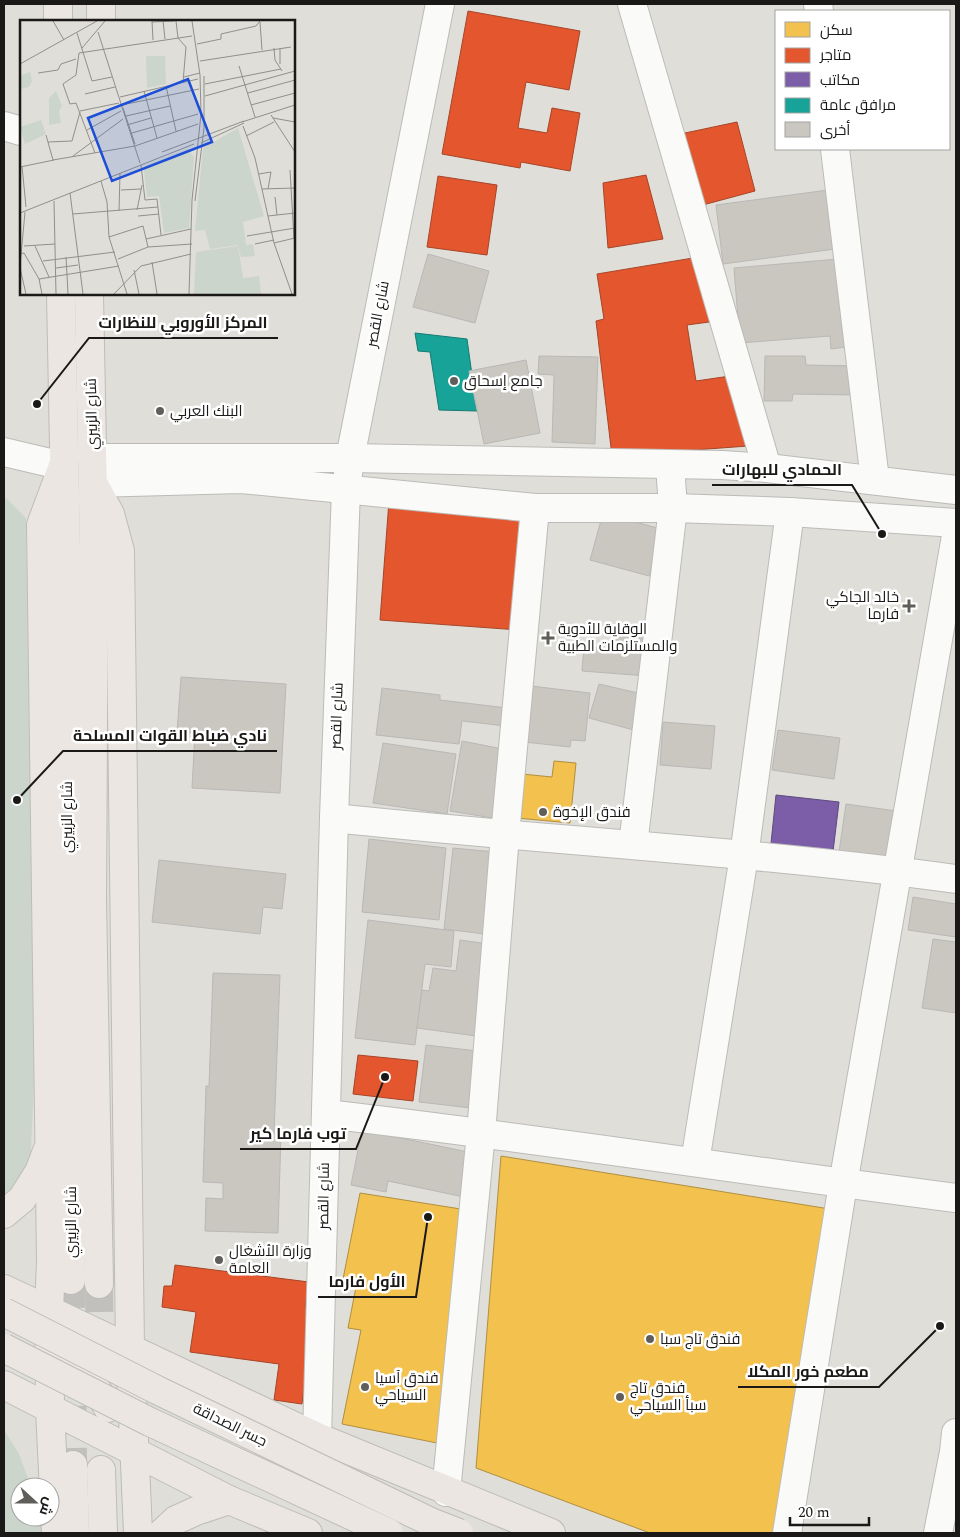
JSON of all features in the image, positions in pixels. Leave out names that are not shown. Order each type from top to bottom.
[{"type":"main road","points":[[58,4],[58,20]]},
{"type":"main road","points":[[83,4],[84,20]]},
{"type":"main road","points":[[101,4],[101,20]]},
{"type":"main road","name":"شارع الزبيري","points":[[61,295],[66,549],[71,1280]]},
{"type":"main road","name":"شارع الزبيري","points":[[89,295],[93,471],[92,900],[99,1284]]},
{"type":"main road","name":"شارع الزبيري","points":[[90,354],[100,295]]},
{"type":"main road","points":[[56,1533],[50,1410],[50,1142],[41,525],[63,466]]},
{"type":"main road","points":[[93,471],[110,514],[120,551],[130,1348],[138,1533]]},
{"type":"main road","points":[[4,1214],[22,1199],[39,1172],[50,1142]]},
{"type":"main road","points":[[4,1289],[317,1437],[446,1492],[550,1533]]},
{"type":"main road","points":[[49,1311],[135,1452]]},
{"type":"main road","name":"جسر الصداقة","points":[[4,1312],[157,1390],[424,1519],[459,1533]]},
{"type":"main road","name":"جسر الصداقة","points":[[4,1348],[150,1422],[389,1533]]},
{"type":"main road","points":[[50,1410],[130,1348]]},
{"type":"main road","points":[[4,1385],[229,1500],[308,1533]]},
{"type":"main road","points":[[73,1465],[75,1533]]},
{"type":"main road","points":[[101,1470],[103,1533]]},
{"type":"main road","points":[[162,1533],[176,1520],[229,1500]]},
{"type":"street","name":"شارع القصر","points":[[317,1437],[334,818],[346,490],[350,458],[440,4]]},
{"type":"street","points":[[632,4],[767,468]]},
{"type":"street","points":[[4,126],[20,132]]},
{"type":"street","points":[[835,150],[875,480]]},
{"type":"street","points":[[4,452],[63,466]]},
{"type":"street","points":[[93,471],[350,458],[670,465],[767,468],[956,490]]},
{"type":"street","points":[[633,845],[672,508],[670,465]]},
{"type":"street","points":[[93,471],[241,479],[535,508],[672,508],[790,512],[956,522]]},
{"type":"street","points":[[446,1492],[481,1133],[505,835],[535,508]]},
{"type":"street","points":[[695,1162],[744,856],[790,512]]},
{"type":"street","points":[[787,1533],[843,1184],[956,536]]},
{"type":"street","points":[[334,818],[505,835],[633,845],[898,871],[956,879]]},
{"type":"street","points":[[326,1114],[481,1133],[956,1198]]},
{"type":"street","points":[[938,1533],[956,1446]]},
{"type":"shaded area","points":[[4,496],[26,518],[34,1081],[30,1170],[4,1205]]},
{"type":"shaded area","points":[[4,1430],[19,1454],[27,1477],[10,1477],[10,1527],[46,1527],[48,1533],[4,1533]]},
{"type":"building: سكن","points":[[554,761],[576,763],[570,823],[517,818],[522,774],[552,777]]},
{"type":"building: سكن","name":"فندق تاج سبا","points":[[501,1156],[836,1210],[778,1533],[650,1533],[476,1468]]},
{"type":"building: سكن","points":[[360,1193],[467,1210],[442,1444],[342,1424],[361,1330],[348,1328],[357,1282],[343,1279]]},
{"type":"building: متاجر","points":[[468,11],[580,31],[569,90],[526,82],[518,128],[547,133],[552,108],[580,113],[570,171],[521,162],[520,168],[442,154]]},
{"type":"building: متاجر","points":[[737,122],[755,191],[699,206],[671,136]]},
{"type":"building: متاجر","points":[[646,175],[663,239],[608,248],[603,183]]},
{"type":"building: متاجر","points":[[438,176],[497,185],[487,255],[427,247]]},
{"type":"building: متاجر","points":[[699,257],[709,322],[687,325],[696,381],[737,375],[748,446],[612,456],[596,321],[604,319],[597,274]]},
{"type":"building: متاجر","points":[[389,501],[528,511],[519,630],[380,620]]},
{"type":"building: متاجر","points":[[358,1055],[418,1061],[413,1101],[353,1094]]},
{"type":"building: متاجر","points":[[175,1265],[309,1282],[305,1308],[314,1309],[302,1404],[274,1400],[279,1364],[190,1352],[196,1312],[162,1307],[164,1286],[172,1286]]},
{"type":"building: مكاتب","points":[[776,795],[839,802],[832,860],[770,853]]},
{"type":"building: مرافق عامة","name":"جامع إسحاق","points":[[415,333],[467,339],[477,411],[439,410],[430,352],[418,351]]},
{"type":"building: أخرى","points":[[828,190],[835,249],[723,264],[716,205]]},
{"type":"building: أخرى","points":[[428,254],[489,271],[475,323],[413,307]]},
{"type":"building: أخرى","points":[[838,259],[846,347],[831,349],[830,336],[740,343],[734,268]]},
{"type":"building: أخرى","points":[[539,356],[598,357],[595,444],[552,442],[554,375],[538,374]]},
{"type":"building: أخرى","points":[[765,356],[805,356],[806,365],[857,366],[857,395],[793,394],[792,401],[764,401]]},
{"type":"building: أخرى","points":[[526,360],[540,433],[484,444],[469,371]]},
{"type":"building: أخرى","points":[[603,513],[661,529],[649,576],[590,560]]},
{"type":"building: أخرى","points":[[615,636],[650,639],[647,676],[582,671],[584,646],[614,649]]},
{"type":"building: أخرى","points":[[181,677],[286,684],[280,793],[192,788],[195,733],[177,732]]},
{"type":"building: أخرى","points":[[599,684],[647,695],[641,732],[589,718]]},
{"type":"building: أخرى","points":[[531,686],[590,693],[585,741],[571,740],[570,747],[524,742]]},
{"type":"building: أخرى","points":[[382,688],[440,695],[440,700],[516,709],[514,727],[462,721],[459,744],[376,735]]},
{"type":"building: أخرى","points":[[663,722],[715,726],[711,769],[660,765]]},
{"type":"building: أخرى","points":[[778,730],[840,738],[834,779],[772,770]]},
{"type":"building: أخرى","points":[[462,741],[508,750],[499,819],[450,811]]},
{"type":"building: أخرى","points":[[383,743],[456,754],[447,814],[373,803]]},
{"type":"building: أخرى","points":[[846,804],[904,812],[896,868],[838,859]]},
{"type":"building: أخرى","points":[[369,839],[446,848],[439,920],[362,912]]},
{"type":"building: أخرى","points":[[453,848],[496,852],[493,935],[444,929]]},
{"type":"building: أخرى","points":[[159,860],[286,874],[282,909],[263,907],[260,934],[152,922]]},
{"type":"building: أخرى","points":[[913,897],[956,904],[956,937],[908,930]]},
{"type":"building: أخرى","points":[[368,920],[454,931],[451,967],[425,964],[415,1045],[355,1038]]},
{"type":"building: أخرى","points":[[933,939],[956,942],[956,1013],[922,1008]]},
{"type":"building: أخرى","points":[[460,940],[489,944],[476,1036],[417,1028],[422,990],[429,991],[433,968],[456,971]]},
{"type":"building: أخرى","points":[[213,973],[280,975],[274,1133],[281,1133],[278,1233],[205,1231],[206,1198],[223,1199],[223,1183],[203,1182],[206,1086],[209,1086]]},
{"type":"building: أخرى","points":[[426,1045],[486,1052],[480,1109],[419,1102]]},
{"type":"building: أخرى","points":[[362,1130],[473,1153],[464,1197],[388,1181],[386,1192],[351,1185]]},
{"type":"tunnel","points":[[71,1280],[73,1465]]},
{"type":"tunnel","points":[[99,1284],[100,1356]]},
{"type":"place","name":"جامع إسحاق","points":[[454,381]]},
{"type":"place","name":"المركز الأوروبي للنظارات","points":[[37,404]]},
{"type":"place","name":"البنك العربي","points":[[160,411]]},
{"type":"place","name":"الحمادي للبهارات","points":[[882,534]]},
{"type":"place","name":"خالد الجاكي فارما","points":[[909,606]]},
{"type":"place","name":"الوقاية للأدوية والمستلزمات الطبية","points":[[548,638]]},
{"type":"place","name":"نادي ضباط القوات المسلحة","points":[[17,800]]},
{"type":"place","name":"فندق الإخوة","points":[[543,812]]},
{"type":"place","name":"توب فارما كير","points":[[385,1077]]},
{"type":"place","name":"الأول فارما","points":[[428,1217]]},
{"type":"place","name":"وزارة الأشغال العامة","points":[[219,1260]]},
{"type":"place","name":"مطعم خور المكلا","points":[[940,1326]]},
{"type":"place","name":"فندق تاج سبا","points":[[650,1339]]},
{"type":"place","name":"فندق آسيا السياحي","points":[[365,1387]]},
{"type":"place","name":"فندق تاج سبأ السياحي","points":[[620,1397]]}]
